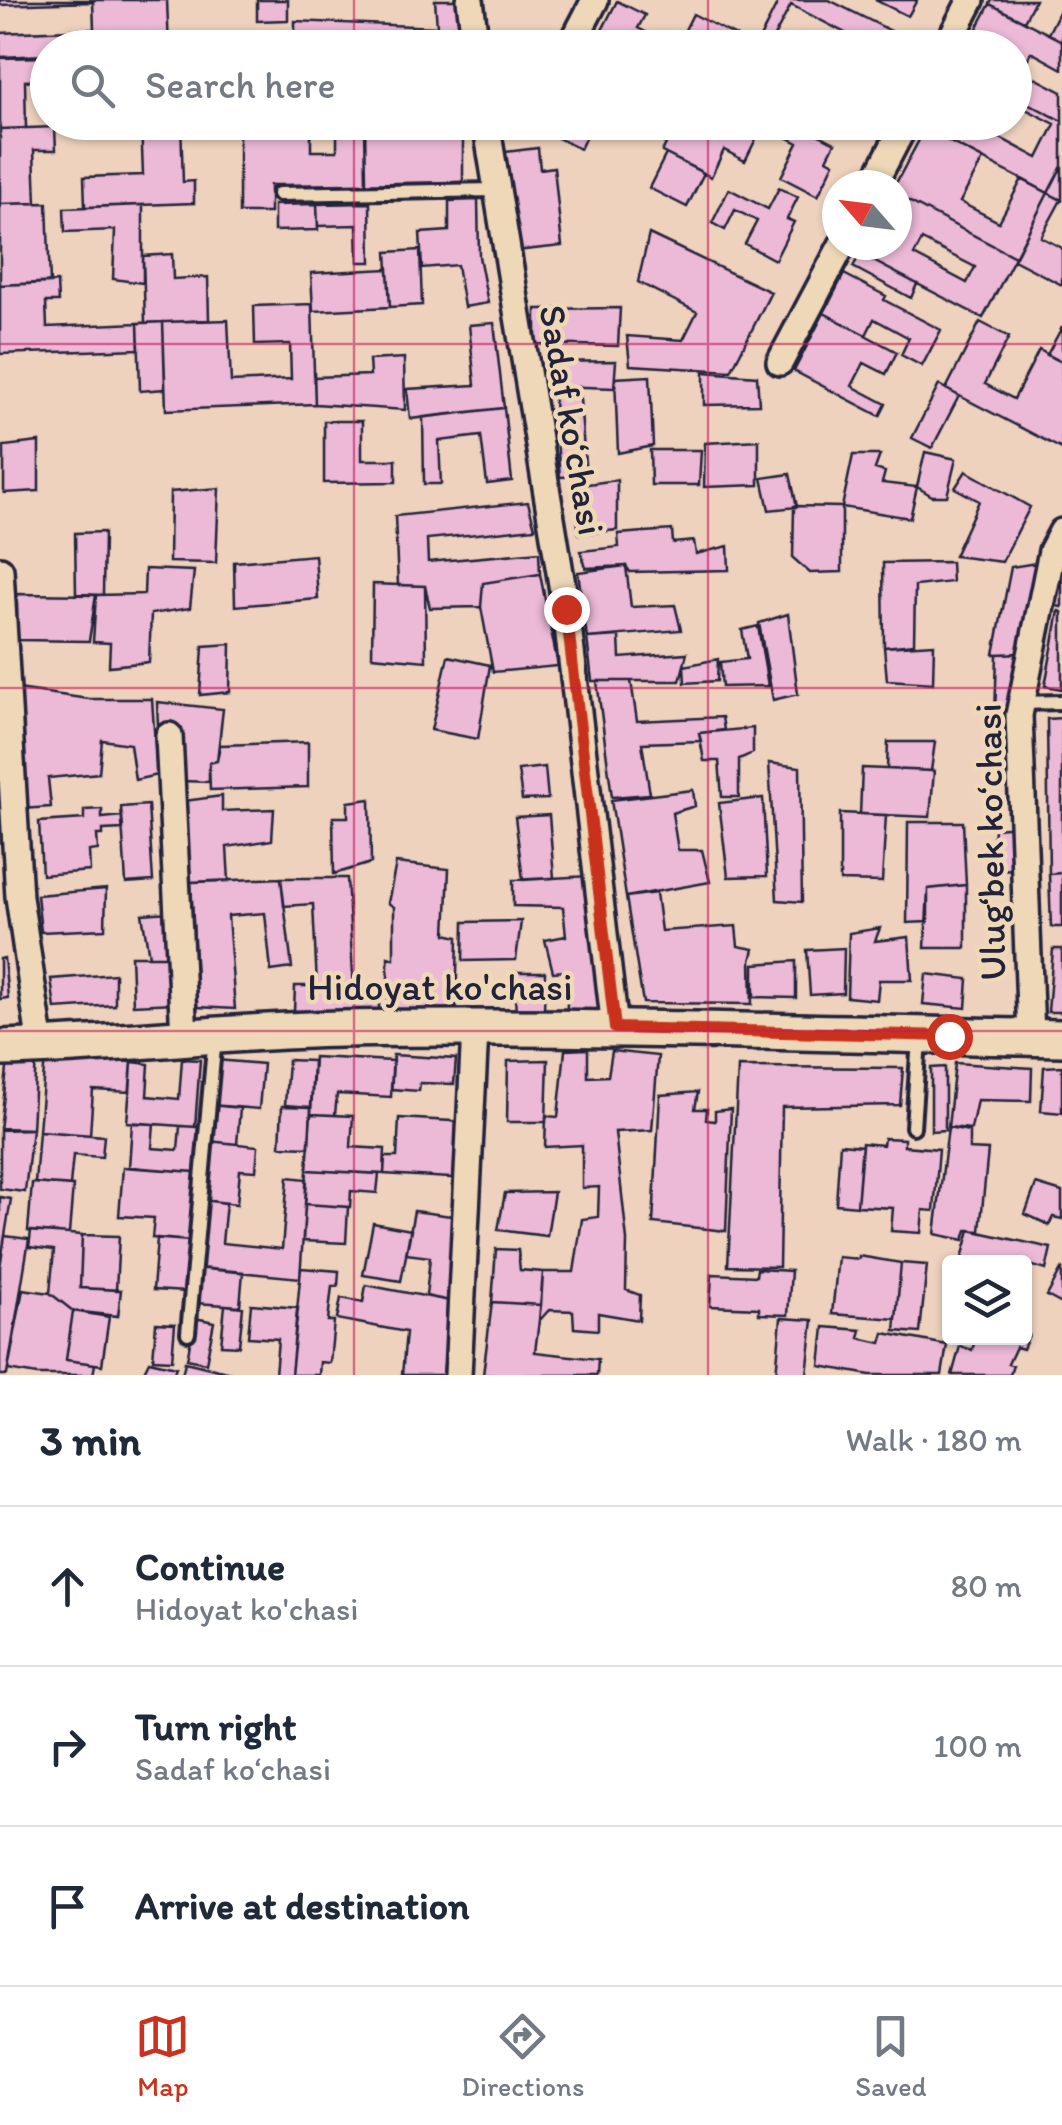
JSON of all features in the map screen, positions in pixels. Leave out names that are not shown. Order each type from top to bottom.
[{"type":"street","points":[[470,0],[474,30]]},
{"type":"street","points":[[580,30],[596,0]]},
{"type":"street","points":[[955,30],[971,0]]},
{"type":"street","name":"Sadaf koʻchasi","points":[[488,140],[566,609],[615,1028]]},
{"type":"street","points":[[881,170],[897,140]]},
{"type":"street","points":[[780,362],[834,260]]},
{"type":"street","name":"Ulugʻbek koʻchasi","points":[[1046,1038],[1020,734],[1021,703],[1052,550],[1062,532]]},
{"type":"street","points":[[0,574],[19,897],[41,1047]]},
{"type":"street","points":[[169,736],[200,1035]]},
{"type":"street","name":"Hidoyat ko'chasi","points":[[0,1048],[342,1029],[615,1028],[1046,1038]]},
{"type":"street","points":[[458,1375],[476,1030]]},
{"type":"lane","points":[[279,194],[495,190]]},
{"type":"lane","points":[[1021,703],[1062,702]]},
{"type":"lane","points":[[188,1333],[200,1035]]},
{"type":"lane","points":[[913,1127],[919,1035]]},
{"type":"building","points":[[0,0],[167,0],[168,30],[70,30],[94,29],[93,2],[0,5]]},
{"type":"building","points":[[257,0],[288,0],[288,20],[257,21]]},
{"type":"building","points":[[435,0],[460,0],[462,30],[295,30],[295,21],[437,27]]},
{"type":"building","points":[[779,0],[829,0],[889,30],[839,30],[791,5],[778,30],[764,30]]},
{"type":"building","points":[[875,0],[917,0],[908,16]]},
{"type":"building","points":[[992,0],[1035,0],[1024,21],[990,4]]},
{"type":"building","points":[[617,1],[645,15],[638,28],[642,30],[602,30]]},
{"type":"building","points":[[990,4],[1062,41],[1062,69],[1032,53],[1032,30],[976,30]]},
{"type":"building","points":[[1062,6],[1062,41],[1048,34]]},
{"type":"building","points":[[693,14],[724,30],[685,30]]},
{"type":"building","points":[[30,32],[30,56],[0,57],[0,33]]},
{"type":"building","points":[[30,57],[30,81],[25,81],[26,128],[0,129],[0,58]]},
{"type":"building","points":[[1032,76],[1062,92],[1062,121],[1032,105]]},
{"type":"building","points":[[1032,105],[1062,121],[1062,166],[1048,193],[946,140],[1004,140],[1038,158],[1055,124],[1032,112]]},
{"type":"building","points":[[30,128],[30,140],[56,140],[56,150],[34,150],[36,203],[0,204],[0,129]]},
{"type":"building","points":[[142,140],[182,140],[183,182],[194,181],[194,203],[85,207],[84,177],[143,175]]},
{"type":"building","points":[[239,140],[311,140],[311,151],[337,151],[337,140],[365,140],[366,185],[270,185],[270,213],[239,213]]},
{"type":"building","points":[[365,140],[463,140],[463,184],[366,185]]},
{"type":"building","points":[[562,140],[584,140],[580,149]]},
{"type":"building","points":[[668,140],[756,140],[745,161],[724,150],[711,177],[662,152]]},
{"type":"building","points":[[792,140],[835,143],[827,159],[834,163],[831,170],[822,170],[818,196],[781,177],[798,143]]},
{"type":"building","points":[[919,140],[946,140],[983,159],[960,202],[999,222],[1022,179],[1048,193],[1015,257],[912,203],[912,170],[903,170]]},
{"type":"building","points":[[538,148],[540,169],[554,167],[562,246],[515,251],[505,152]]},
{"type":"building","points":[[666,154],[704,173],[687,207],[649,188]]},
{"type":"building","points":[[1062,166],[1062,200],[1048,193]]},
{"type":"building","points":[[779,188],[798,197],[787,219],[794,222],[775,260],[745,244],[757,221],[735,210],[725,230],[712,223],[729,189],[768,209]]},
{"type":"building","points":[[1048,193],[1061,200],[1041,237],[1062,248],[1062,285],[1014,260]]},
{"type":"building","points":[[478,200],[479,256],[488,303],[464,307],[457,265],[422,268],[420,233],[449,231],[449,201]]},
{"type":"building","points":[[47,203],[50,283],[0,285],[0,204]]},
{"type":"building","points":[[370,203],[371,262],[358,262],[357,225],[318,226],[317,204]]},
{"type":"building","points":[[912,203],[1015,257],[983,318],[872,260],[912,260]],"holes":[[[922,240],[975,267],[967,283],[914,255]]]},
{"type":"building","points":[[317,204],[318,230],[274,231],[274,205]]},
{"type":"building","points":[[143,205],[143,283],[113,279],[115,230],[65,232],[64,208]]},
{"type":"building","points":[[649,234],[771,292],[731,371],[630,365],[627,336],[683,340],[697,312],[638,282]]},
{"type":"building","points":[[420,250],[422,305],[390,307],[387,252]]},
{"type":"building","points":[[172,254],[173,279],[208,277],[209,320],[145,323],[143,256]]},
{"type":"building","points":[[857,260],[871,260],[917,284],[911,298],[853,267]]},
{"type":"building","points":[[388,269],[390,307],[313,311],[311,273]]},
{"type":"building","points":[[844,274],[941,330],[922,366],[901,355],[909,338],[874,319],[866,335],[824,313]]},
{"type":"building","points":[[57,282],[58,302],[46,302],[47,327],[138,323],[139,349],[0,354],[0,285]]},
{"type":"building","points":[[312,304],[315,404],[166,410],[163,322],[228,320],[231,382],[291,379],[290,344],[255,345],[254,306]]},
{"type":"building","points":[[620,308],[618,346],[536,344],[536,309]]},
{"type":"building","points":[[824,313],[897,352],[886,374],[864,363],[852,386],[886,404],[880,416],[794,371]]},
{"type":"building","points":[[163,322],[165,389],[140,391],[138,323]]},
{"type":"building","points":[[980,322],[1009,337],[985,384],[1014,399],[1039,350],[1062,362],[1062,449],[946,389]]},
{"type":"building","points":[[494,323],[504,408],[410,419],[407,389],[475,385],[469,325]]},
{"type":"building","points":[[1062,327],[1062,362],[1047,355]]},
{"type":"building","points":[[404,358],[405,410],[315,404],[314,377],[370,375],[369,360]]},
{"type":"building","points":[[616,361],[614,388],[554,386],[551,362]]},
{"type":"building","points":[[704,372],[757,376],[759,404],[704,405]]},
{"type":"building","points":[[650,376],[653,446],[618,453],[615,378]]},
{"type":"building","points":[[939,385],[959,396],[932,448],[912,438]]},
{"type":"building","points":[[579,386],[586,476],[560,477],[553,389]]},
{"type":"building","points":[[504,408],[512,481],[487,484],[481,436],[439,441],[441,484],[424,484],[423,417]]},
{"type":"building","points":[[324,421],[362,421],[362,460],[396,460],[396,482],[324,483]]},
{"type":"building","points":[[759,440],[759,485],[704,487],[705,443]]},
{"type":"building","points":[[39,442],[39,491],[4,493],[4,446]]},
{"type":"building","points":[[650,450],[701,450],[699,485],[651,485]]},
{"type":"building","points":[[925,452],[956,459],[947,496],[932,496],[917,487]]},
{"type":"building","points":[[853,455],[880,455],[875,469],[885,472],[882,483],[917,487],[910,518],[842,507]]},
{"type":"building","points":[[966,471],[1030,507],[1002,562],[954,556],[979,501],[955,488]]},
{"type":"building","points":[[790,474],[797,507],[769,510],[762,478]]},
{"type":"building","points":[[617,480],[617,530],[579,534],[573,486]]},
{"type":"building","points":[[219,488],[216,563],[169,562],[170,492]]},
{"type":"building","points":[[528,502],[535,528],[427,539],[428,562],[539,552],[540,574],[483,583],[481,607],[430,608],[425,586],[398,585],[395,516]]},
{"type":"building","points":[[794,506],[842,507],[842,572],[810,573],[793,558]]},
{"type":"building","points":[[672,530],[673,543],[694,541],[696,554],[728,546],[729,570],[630,572],[626,566],[586,568],[581,551],[619,547],[618,534]]},
{"type":"building","points":[[104,532],[103,595],[76,594],[75,533]]},
{"type":"building","points":[[315,555],[318,599],[235,606],[234,562]]},
{"type":"building","points":[[1062,558],[1062,607],[1050,605]]},
{"type":"building","points":[[951,562],[952,582],[915,586],[914,644],[884,647],[883,563]]},
{"type":"building","points":[[1036,563],[1025,653],[994,654],[1011,567]]},
{"type":"building","points":[[626,566],[631,607],[675,605],[681,630],[587,638],[578,572]]},
{"type":"building","points":[[145,569],[194,571],[190,608],[151,614],[149,662],[109,666],[110,643],[93,642],[96,595],[144,594]]},
{"type":"building","points":[[540,574],[558,666],[493,672],[481,607],[483,583]]},
{"type":"building","points":[[373,584],[425,586],[426,661],[372,656]]},
{"type":"building","points":[[17,594],[96,595],[89,641],[17,640]]},
{"type":"building","points":[[1059,611],[1062,612],[1062,689],[1045,686]]},
{"type":"building","points":[[788,614],[798,694],[773,700],[759,623]]},
{"type":"building","points":[[758,626],[768,686],[722,687],[720,662],[747,659],[742,630]]},
{"type":"building","points":[[619,636],[620,658],[687,653],[680,681],[592,681],[587,638]]},
{"type":"building","points":[[231,644],[230,692],[200,695],[203,646]]},
{"type":"building","points":[[934,644],[933,683],[887,680],[884,647]]},
{"type":"building","points":[[1025,653],[1015,713],[995,717],[997,654]]},
{"type":"building","points":[[448,656],[490,665],[478,739],[431,730]]},
{"type":"building","points":[[718,659],[717,681],[685,683],[684,666]]},
{"type":"building","points":[[597,681],[631,681],[637,721],[722,717],[724,730],[699,733],[701,741],[642,743],[650,794],[612,797]]},
{"type":"building","points":[[18,689],[89,699],[152,699],[157,775],[135,780],[130,744],[102,740],[99,773],[48,778],[51,807],[21,809]]},
{"type":"building","points":[[157,702],[223,709],[217,761],[209,763],[209,782],[182,781],[180,731],[158,726]]},
{"type":"building","points":[[1062,718],[1062,873],[1049,874],[1047,719]]},
{"type":"building","points":[[753,728],[753,753],[739,759],[739,797],[722,797],[719,761],[704,761],[699,733]]},
{"type":"building","points":[[308,742],[308,787],[210,790],[209,763],[217,761],[220,745]]},
{"type":"building","points":[[888,742],[935,742],[931,771],[887,769]]},
{"type":"building","points":[[769,763],[800,767],[802,902],[777,900]]},
{"type":"building","points":[[545,767],[548,799],[522,800],[518,770]]},
{"type":"building","points":[[862,768],[934,771],[930,817],[860,814]]},
{"type":"building","points":[[693,790],[695,806],[672,813],[678,850],[702,850],[710,882],[626,897],[611,800]]},
{"type":"building","points":[[222,796],[222,811],[274,809],[272,840],[227,847],[229,881],[191,882],[184,801]]},
{"type":"building","points":[[763,798],[767,876],[728,877],[719,803]]},
{"type":"building","points":[[370,799],[371,863],[334,874],[333,817],[348,817],[348,802]]},
{"type":"building","points":[[148,805],[153,881],[126,883],[121,807]]},
{"type":"building","points":[[102,809],[102,818],[122,816],[123,829],[103,830],[103,835],[97,835],[98,850],[89,851],[90,871],[42,875],[39,822],[84,819],[84,810]]},
{"type":"building","points":[[840,813],[886,815],[882,882],[840,881]]},
{"type":"building","points":[[549,815],[554,878],[523,880],[515,817]]},
{"type":"building","points":[[908,822],[963,822],[966,885],[928,889],[928,922],[907,923]]},
{"type":"building","points":[[1020,826],[1021,869],[991,870],[994,828]]},
{"type":"building","points":[[396,863],[449,869],[446,934],[458,937],[456,1010],[388,1011],[388,957],[394,959],[394,907],[388,903]]},
{"type":"building","points":[[1062,873],[1062,927],[1051,927],[1049,874]]},
{"type":"building","points":[[590,876],[606,1010],[567,1009],[566,971],[553,972],[545,940],[566,936],[563,907],[513,906],[513,880]]},
{"type":"building","points":[[281,878],[292,968],[271,971],[265,913],[228,916],[235,1009],[197,1007],[191,882]]},
{"type":"building","points":[[281,878],[347,878],[354,990],[379,990],[379,1011],[294,1011],[295,986],[317,986],[313,904],[284,906]]},
{"type":"building","points":[[966,885],[966,948],[925,948],[928,889]]},
{"type":"building","points":[[106,889],[105,929],[41,932],[37,895]]},
{"type":"building","points":[[656,893],[661,931],[736,926],[738,946],[754,949],[752,1004],[643,1003],[626,897]]},
{"type":"building","points":[[169,912],[175,956],[149,956],[142,914]]},
{"type":"building","points":[[521,921],[516,960],[463,961],[464,922]]},
{"type":"building","points":[[880,928],[875,941],[909,937],[912,980],[879,980],[877,1000],[847,997],[849,933]]},
{"type":"building","points":[[844,948],[843,993],[810,995],[807,950]]},
{"type":"building","points":[[1053,949],[1062,949],[1062,1012],[1048,1012]]},
{"type":"building","points":[[131,956],[175,956],[175,1003],[133,1005]]},
{"type":"building","points":[[4,958],[8,998],[0,999],[0,959]]},
{"type":"building","points":[[796,961],[796,998],[754,997],[754,964]]},
{"type":"building","points":[[513,972],[545,972],[544,1011],[516,1011]]},
{"type":"building","points":[[115,974],[115,1005],[55,1009],[51,979]]},
{"type":"building","points":[[926,974],[968,979],[966,1008],[923,1004]]},
{"type":"building","points":[[588,1049],[588,1077],[608,1076],[612,1051],[658,1056],[652,1130],[615,1132],[627,1240],[626,1290],[640,1295],[639,1320],[598,1313],[598,1330],[574,1328],[573,1311],[549,1310],[539,1321],[543,1272],[574,1272],[582,1219],[598,1217],[599,1187],[582,1188],[582,1145],[545,1147],[546,1116],[558,1117],[565,1050]]},
{"type":"building","points":[[393,1055],[456,1059],[454,1084],[420,1083],[419,1091],[391,1089]]},
{"type":"building","points":[[45,1056],[132,1062],[130,1092],[93,1090],[90,1135],[39,1131]]},
{"type":"building","points":[[36,1057],[32,1129],[0,1130],[8,1060]]},
{"type":"building","points":[[314,1057],[393,1061],[391,1097],[337,1094],[335,1115],[311,1114]]},
{"type":"building","points":[[182,1059],[200,1060],[195,1127],[127,1122],[132,1062],[149,1064],[147,1096],[179,1099]]},
{"type":"building","points":[[216,1060],[263,1064],[259,1109],[211,1105]]},
{"type":"building","points":[[288,1060],[313,1061],[311,1107],[285,1105]]},
{"type":"building","points":[[548,1060],[546,1122],[507,1122],[508,1061]]},
{"type":"building","points":[[955,1063],[1032,1068],[1031,1101],[977,1100],[971,1129],[948,1127]]},
{"type":"building","points":[[1062,1066],[1062,1113],[1041,1111],[1044,1067]]},
{"type":"building","points":[[738,1067],[903,1068],[900,1105],[782,1107],[779,1267],[728,1266]]},
{"type":"building","points":[[945,1067],[945,1130],[931,1131],[931,1068]]},
{"type":"building","points":[[698,1092],[695,1109],[707,1109],[706,1120],[715,1121],[715,1111],[731,1109],[726,1231],[653,1223],[660,1095]]},
{"type":"building","points":[[211,1105],[240,1108],[237,1144],[208,1141]]},
{"type":"building","points":[[282,1106],[311,1107],[309,1147],[280,1146]]},
{"type":"building","points":[[311,1114],[353,1116],[351,1147],[385,1149],[384,1174],[307,1170]]},
{"type":"building","points":[[399,1118],[469,1122],[466,1179],[384,1174],[385,1157],[397,1157]]},
{"type":"building","points":[[132,1123],[154,1124],[152,1148],[178,1150],[180,1126],[198,1127],[195,1172],[129,1167]]},
{"type":"building","points":[[948,1127],[969,1131],[969,1149],[988,1150],[980,1231],[967,1230],[964,1240],[935,1234]]},
{"type":"building","points":[[0,1128],[32,1129],[25,1192],[0,1189]]},
{"type":"building","points":[[39,1131],[104,1136],[102,1157],[73,1155],[70,1186],[35,1183]]},
{"type":"building","points":[[884,1138],[904,1139],[904,1146],[939,1149],[934,1211],[923,1210],[921,1233],[891,1231],[893,1208],[857,1206],[862,1143],[883,1145]]},
{"type":"building","points":[[208,1141],[258,1146],[256,1171],[240,1170],[237,1204],[202,1200]]},
{"type":"building","points":[[840,1144],[862,1146],[857,1206],[836,1204]]},
{"type":"building","points":[[123,1167],[195,1172],[189,1241],[152,1238],[154,1218],[119,1216]]},
{"type":"building","points":[[307,1170],[379,1174],[377,1193],[351,1191],[350,1207],[305,1204]]},
{"type":"building","points":[[288,1177],[307,1179],[300,1278],[196,1268],[202,1200],[226,1203],[222,1243],[282,1249]]},
{"type":"building","points":[[32,1183],[73,1186],[69,1234],[28,1231]]},
{"type":"building","points":[[1036,1184],[1062,1192],[1062,1219],[1053,1217],[1049,1225],[1025,1214]]},
{"type":"building","points":[[554,1192],[547,1236],[498,1230],[505,1193]]},
{"type":"building","points":[[0,1197],[11,1199],[0,1266]]},
{"type":"building","points":[[305,1204],[348,1207],[346,1243],[303,1241]]},
{"type":"building","points":[[414,1211],[459,1217],[450,1301],[426,1296],[430,1257],[406,1254]]},
{"type":"building","points":[[373,1223],[411,1230],[401,1281],[363,1275]]},
{"type":"building","points":[[970,1230],[1051,1248],[1046,1270],[1032,1266],[1032,1255],[963,1255]]},
{"type":"building","points":[[31,1231],[82,1235],[80,1288],[121,1290],[118,1316],[73,1311],[50,1293],[54,1250],[29,1247]]},
{"type":"building","points":[[82,1235],[119,1236],[116,1290],[80,1288]]},
{"type":"building","points":[[5,1236],[29,1239],[7,1375],[0,1375],[0,1267]]},
{"type":"building","points":[[157,1238],[189,1241],[186,1292],[153,1290]]},
{"type":"building","points":[[496,1249],[518,1250],[520,1270],[543,1272],[541,1305],[492,1302]]},
{"type":"building","points":[[838,1257],[901,1263],[896,1319],[832,1314]]},
{"type":"building","points":[[901,1263],[927,1265],[920,1333],[895,1331]]},
{"type":"building","points":[[199,1268],[243,1272],[240,1306],[196,1303]]},
{"type":"building","points":[[301,1268],[339,1271],[338,1286],[332,1286],[328,1321],[334,1321],[330,1363],[320,1362],[319,1375],[291,1375]]},
{"type":"building","points":[[1062,1268],[1062,1304],[1047,1296]]},
{"type":"building","points":[[757,1269],[791,1271],[788,1315],[759,1314],[759,1308],[710,1306],[712,1274],[756,1276]]},
{"type":"building","points":[[366,1285],[450,1301],[443,1375],[402,1375],[406,1332],[337,1319],[341,1298],[363,1302]]},
{"type":"building","points":[[23,1289],[50,1293],[73,1311],[66,1360],[95,1364],[93,1375],[37,1375],[8,1370]]},
{"type":"building","points":[[492,1302],[541,1305],[535,1352],[598,1359],[597,1375],[483,1375]]},
{"type":"building","points":[[251,1304],[298,1308],[291,1375],[275,1375],[278,1339],[248,1337]]},
{"type":"building","points":[[225,1305],[243,1307],[239,1346],[221,1345]]},
{"type":"building","points":[[73,1311],[109,1317],[102,1365],[66,1360]]},
{"type":"building","points":[[195,1318],[214,1322],[206,1363],[187,1359]]},
{"type":"building","points":[[781,1318],[813,1320],[807,1375],[776,1375]]},
{"type":"building","points":[[156,1323],[175,1324],[172,1360],[153,1359]]},
{"type":"building","points":[[824,1327],[861,1330],[859,1338],[881,1343],[884,1333],[947,1345],[942,1375],[870,1375],[820,1366]]},
{"type":"building","points":[[974,1345],[1025,1345],[1023,1349],[1016,1347],[1008,1364],[1013,1365],[1010,1375],[952,1375],[960,1346],[972,1350]]},
{"type":"building","points":[[149,1361],[176,1367],[173,1375],[142,1375]]},
{"type":"building","points":[[185,1362],[235,1374],[235,1375],[182,1375]]},
{"type":"route","points":[[566,609],[615,1028],[949,1036]]}]
